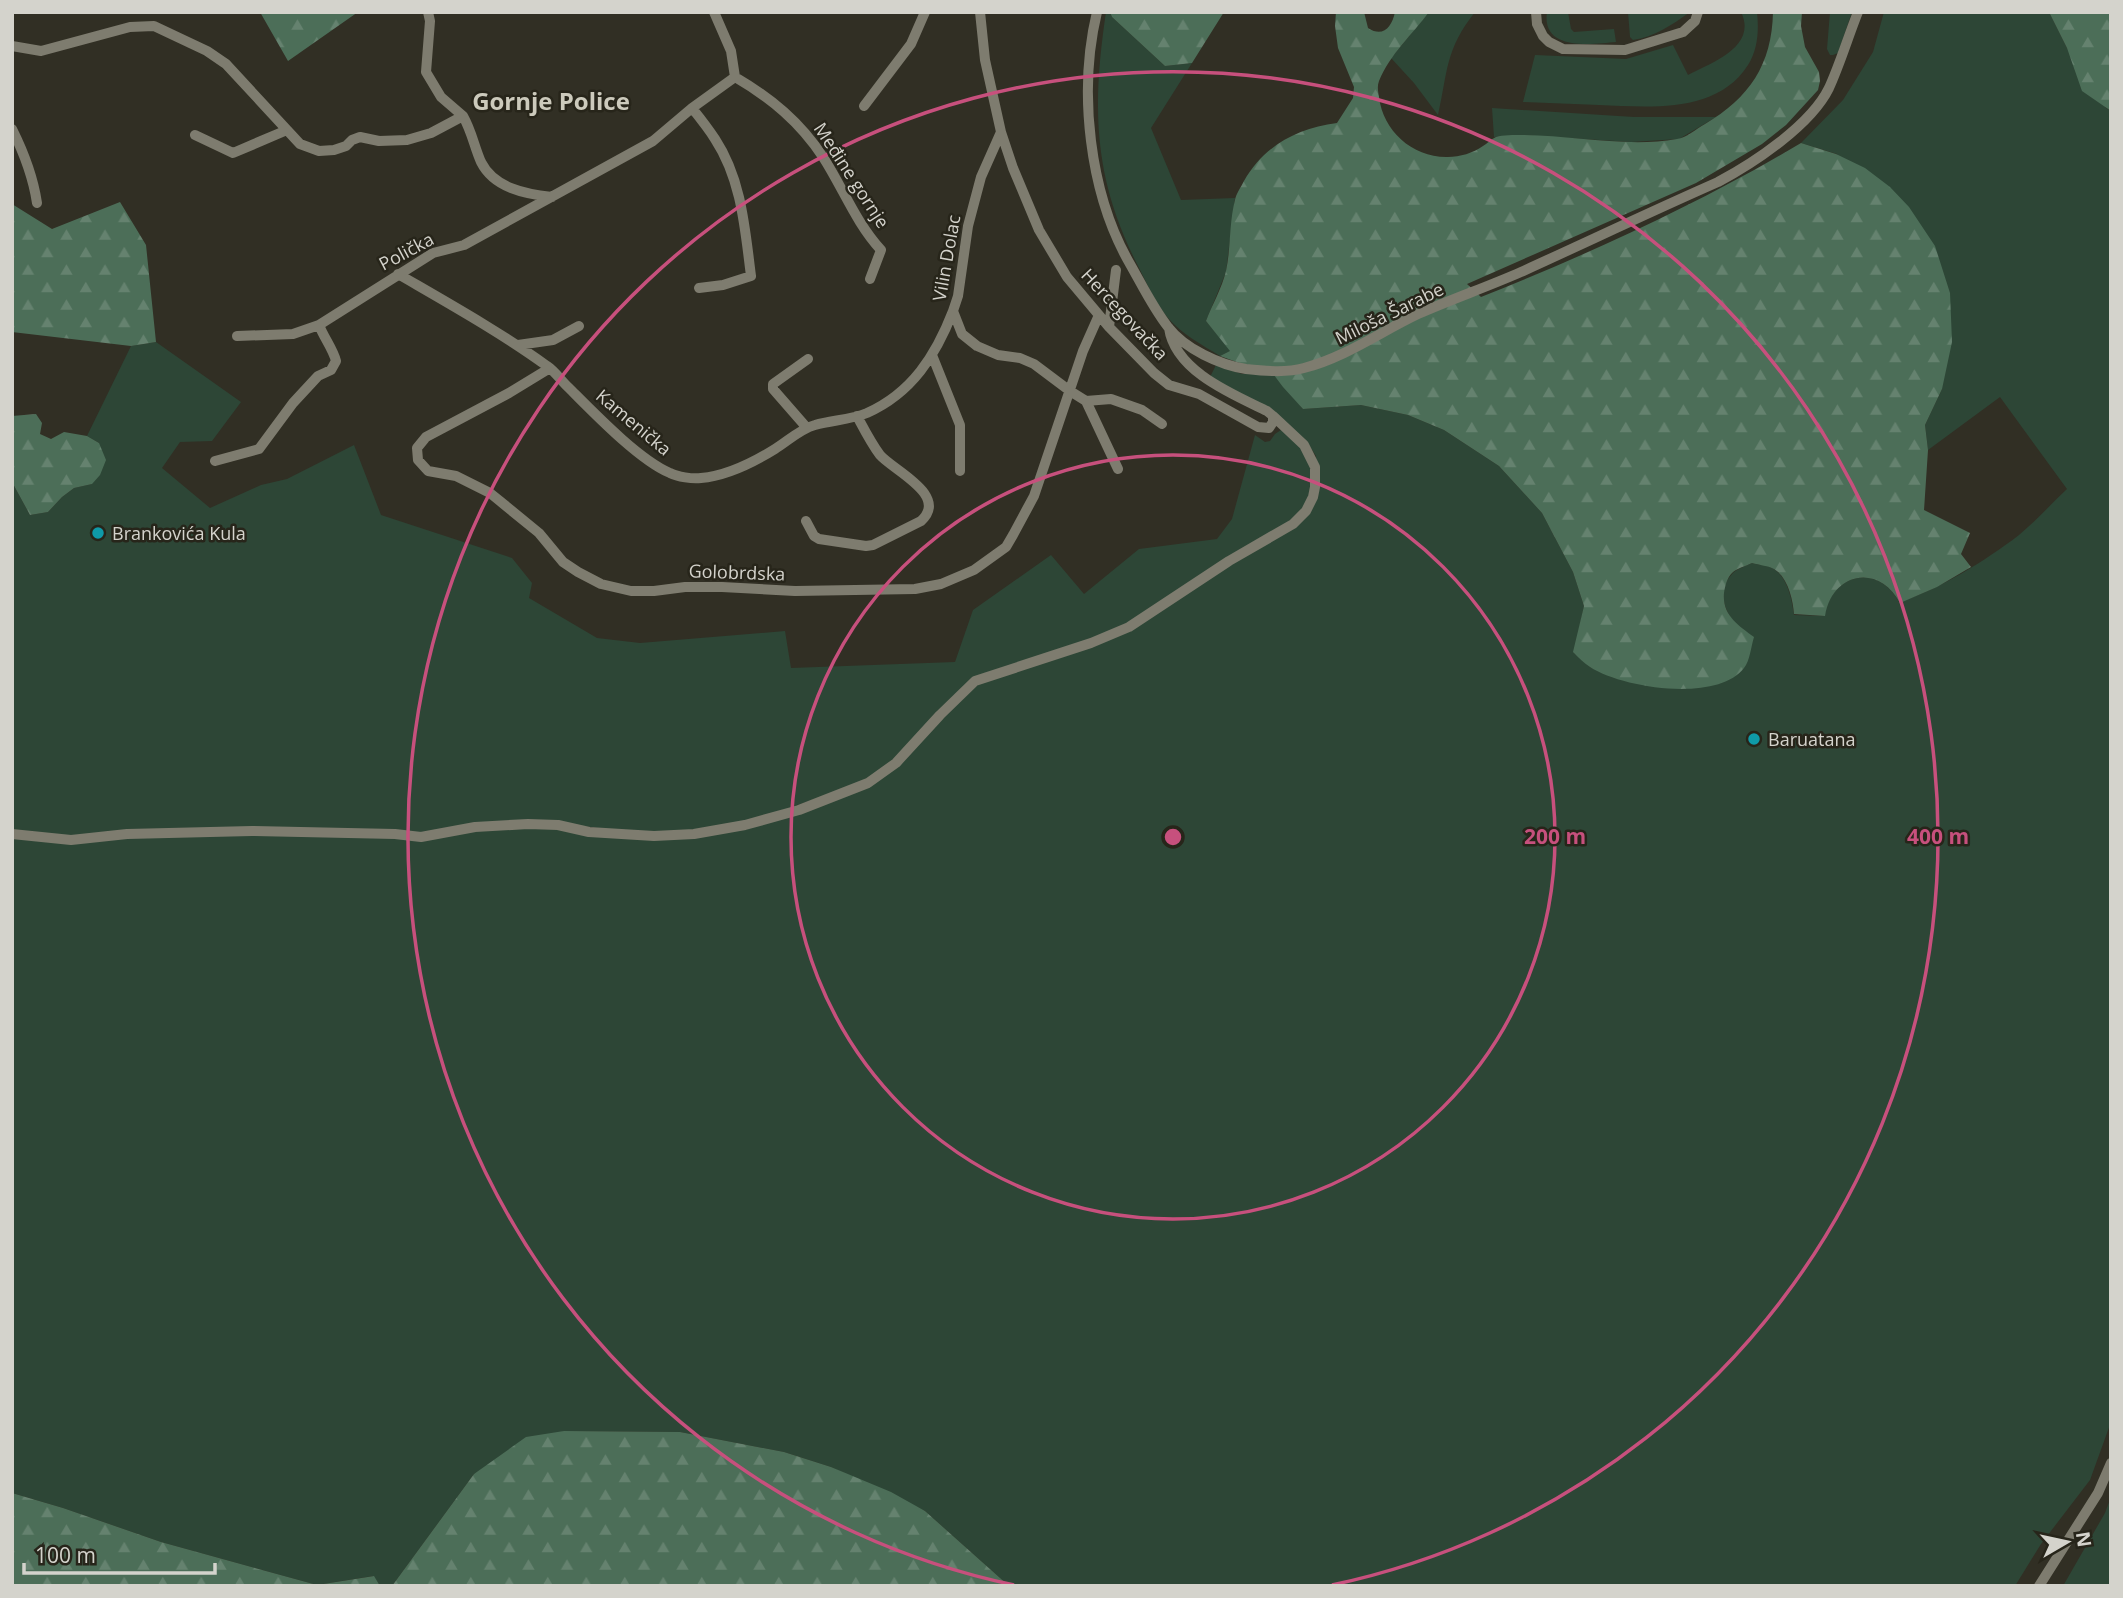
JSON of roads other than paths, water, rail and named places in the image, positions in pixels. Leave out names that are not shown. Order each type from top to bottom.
[{"type":"street","points":[[428,12],[430,21],[426,72],[441,97],[463,116],[472,132],[482,163],[498,181],[512,189],[530,195],[551,197]]},
{"type":"street","points":[[714,12],[731,51],[735,78]]},
{"type":"street","points":[[864,106],[911,44],[925,12]]},
{"type":"street","name":"Hercegovačka","points":[[980,12],[985,60],[1001,132],[1039,230],[1067,278],[1109,327],[1169,385],[1199,394],[1258,427],[1269,428],[1273,416],[1267,411],[1219,387],[1187,363],[1170,340],[1168,328]]},
{"type":"street","name":"Miloša Šarabe","points":[[1097,12],[1088,73],[1089,125],[1099,182],[1127,259],[1168,328],[1197,350],[1219,361],[1244,368],[1278,372],[1301,369],[1335,359],[1417,314],[1520,272],[1745,168],[1794,130],[1828,91],[1858,12]]},
{"type":"street","points":[[1536,12],[1537,23],[1543,36],[1549,43],[1563,49],[1625,50],[1683,32],[1700,14]]},
{"type":"street","points":[[12,46],[41,51],[130,27],[153,26],[207,51],[226,64],[300,144],[319,151],[346,146],[360,136],[379,141],[407,140],[431,133],[463,116]]},
{"type":"street","name":"Polička","points":[[237,336],[293,334],[318,326],[433,253],[464,244],[653,141],[692,108],[735,78]]},
{"type":"street","name":"Međine gornje","points":[[735,78],[764,94],[799,125],[823,157],[867,234],[881,250],[870,279]]},
{"type":"street","points":[[692,108],[717,141],[736,186],[743,209],[751,276],[723,285],[699,288]]},
{"type":"street","points":[[12,128],[34,179],[37,203]]},
{"type":"street","points":[[195,135],[233,153],[287,131]]},
{"type":"street","name":"Vilin Dolac","points":[[1001,132],[981,177],[968,226],[958,296],[953,310],[962,334],[977,346],[998,355],[1020,358],[1034,364],[1086,401],[1111,400],[1142,410],[1162,424]]},
{"type":"street","points":[[1109,327],[1116,270]]},
{"type":"street","name":"Kamenička","points":[[398,274],[518,345],[550,368],[582,401],[654,465],[673,475],[699,479],[739,467],[773,450],[807,428],[868,413],[905,390],[932,355],[953,310]]},
{"type":"street","name":"Golobrdska","points":[[550,368],[426,437],[417,448],[418,460],[428,471],[456,476],[491,493],[539,533],[563,562],[601,584],[631,591],[685,587],[795,591],[915,589],[957,579],[1006,547],[1034,496],[1083,351],[1099,315]]},
{"type":"street","points":[[215,461],[259,449],[301,394],[318,376],[331,370],[336,361],[334,353],[318,326]]},
{"type":"street","points":[[518,345],[553,340],[579,326]]},
{"type":"street","points":[[932,355],[960,425],[960,471]]},
{"type":"street","points":[[807,428],[773,389],[774,384],[808,359]]},
{"type":"street","points":[[1086,401],[1118,468]]},
{"type":"street","points":[[806,522],[814,536],[819,539],[866,546],[921,521],[929,511],[927,497],[920,486],[882,457],[857,416]]},
{"type":"street","points":[[12,834],[71,840],[127,834],[252,831],[421,837],[475,827],[528,824],[654,836],[694,834],[745,825],[799,810],[869,783],[896,763],[975,681],[1091,643],[1129,627],[1229,561],[1293,524],[1306,511],[1313,497],[1315,467],[1304,445],[1273,416]]},
{"type":"street","points":[[2039,1586],[2098,1493],[2111,1463]]},
{"type":"place","name":"Brankovića Kula","points":[[98,533]]},
{"type":"place","name":"Baruatana","points":[[1754,739]]},
{"type":"district","name":"Gornje Police","points":[[551,100]]}]
